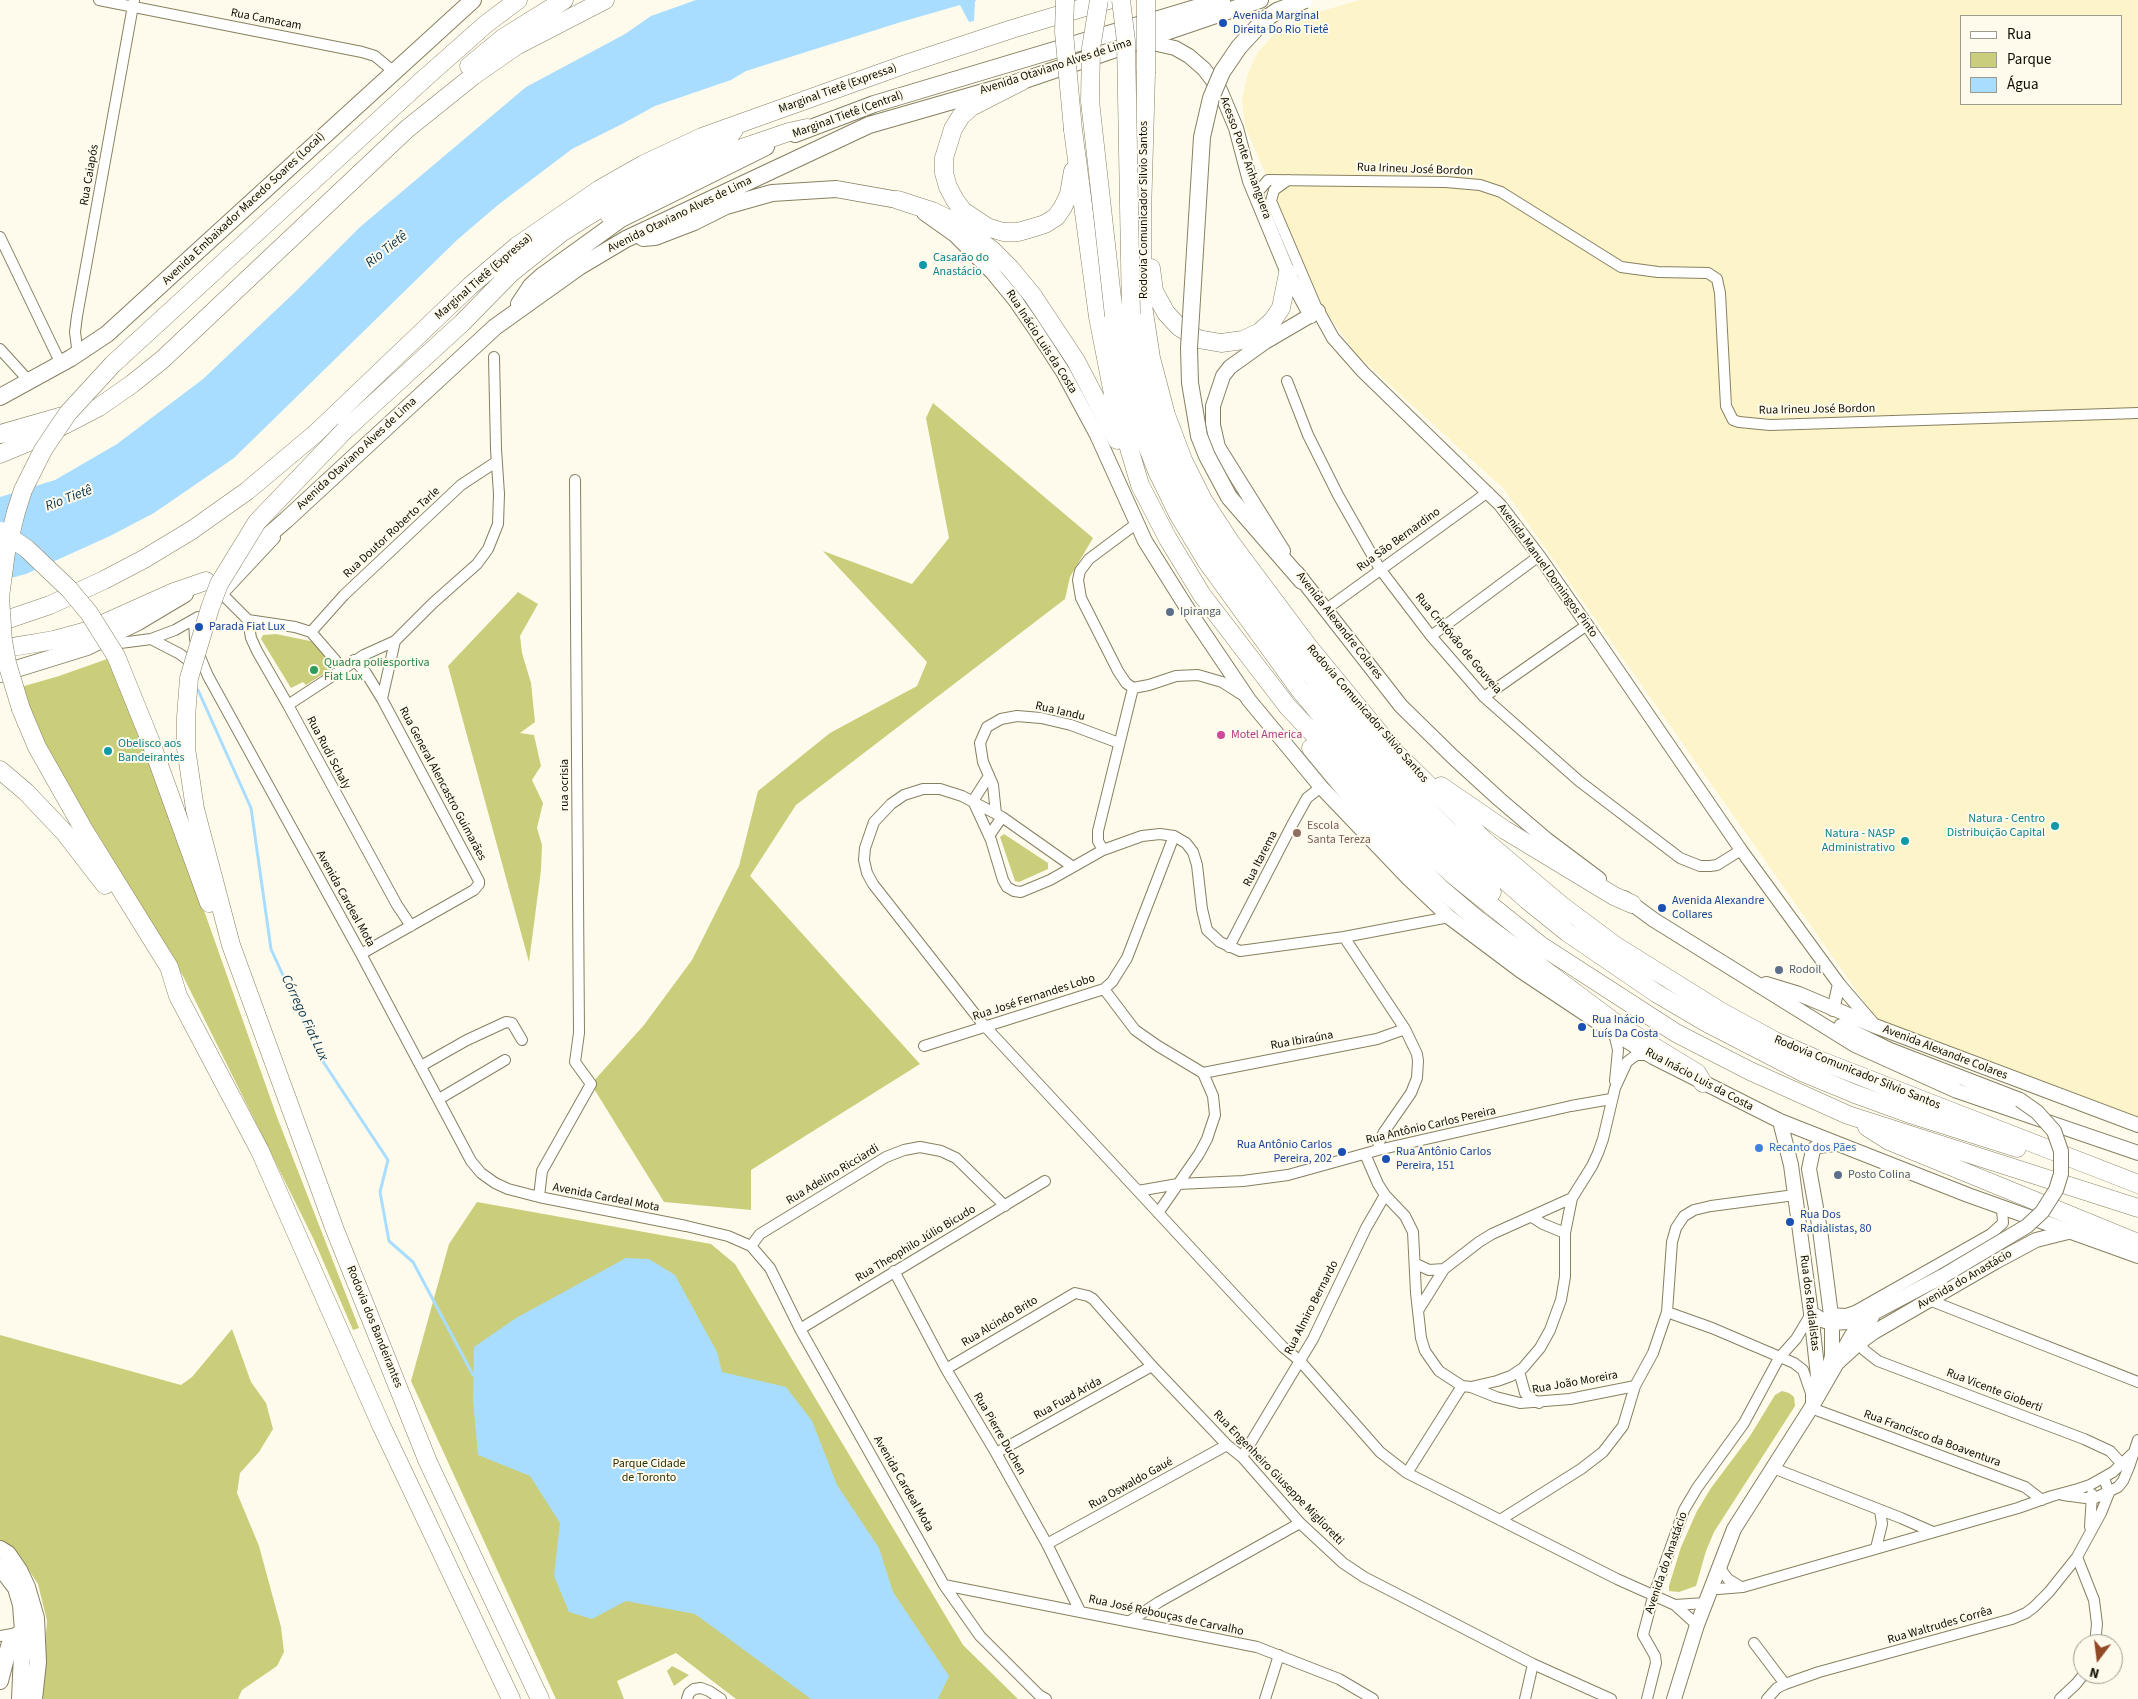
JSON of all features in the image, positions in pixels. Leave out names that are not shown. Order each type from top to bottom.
[{"type":"highway","points":[[511,1699],[381,1425],[260,1152],[178,996],[169,967],[84,830],[37,747],[21,709],[7,663],[2,634],[0,597],[6,552],[23,490],[43,450],[68,413],[113,364],[425,78],[486,24],[518,0]]},
{"type":"highway","points":[[453,53],[482,38],[542,0]]},
{"type":"highway","points":[[407,129],[416,108],[503,38],[564,0]]},
{"type":"highway","points":[[0,454],[41,436],[118,395],[163,359],[407,129],[473,76],[516,46],[605,0]]},
{"type":"highway","points":[[1065,0],[1064,32],[1075,151],[1098,317],[1113,394],[1140,485]]},
{"type":"highway","points":[[1099,0],[1091,48],[1090,101],[1122,315],[1141,374],[1157,435],[1182,494],[1208,538],[1244,588],[1346,719],[1418,800],[1487,866],[1568,933],[1656,993],[1707,1023],[1804,1073],[1913,1115],[2138,1186]]},
{"type":"highway","name":"Marginal Tietê (Expressa)","points":[[0,622],[50,605],[144,559],[192,530],[247,491],[315,434],[470,286],[517,246],[600,189],[644,164],[702,137],[994,35],[1109,0]]},
{"type":"highway","points":[[1121,0],[1126,41],[1122,315],[1124,369],[1138,423],[1157,471],[1178,514],[1207,562],[1256,630],[1299,689],[1347,748],[1413,818],[1477,878],[1611,992]]},
{"type":"highway","name":"Rodovia Comunicador Silvio Santos","points":[[1146,0],[1142,299],[1151,358],[1166,415],[1183,460],[1203,500],[1231,543],[1308,646],[1396,752],[1461,819],[1515,869],[1616,946],[1712,1007],[1775,1041],[1814,1058],[2138,1186]]},
{"type":"highway","points":[[1022,81],[971,107],[953,129],[944,158],[944,173],[954,200],[974,220],[995,229],[1018,232],[1045,224],[1056,216],[1069,194],[1075,151]]},
{"type":"highway","points":[[230,945],[195,809],[186,748],[186,717],[190,678],[210,608],[219,584],[258,522],[345,430],[455,329],[512,273],[562,233],[612,199],[727,139],[739,124]]},
{"type":"highway","points":[[512,273],[525,271],[550,252],[612,213],[690,172],[736,150],[789,132],[807,128]]},
{"type":"highway","points":[[898,200],[932,211],[951,220],[992,250],[1010,268],[1033,296],[1076,361],[1168,540],[1202,595],[1288,706],[1354,778],[1452,874],[1540,945],[1676,1033],[1742,1067],[1848,1115],[2138,1208]]},
{"type":"highway","points":[[1142,214],[1154,291],[1166,313],[1178,327],[1198,339],[1221,343],[1243,340],[1260,332],[1273,320],[1280,308],[1288,273]]},
{"type":"highway","points":[[0,434],[62,416],[83,414]]},
{"type":"highway","points":[[0,530],[27,549],[50,569],[89,613],[112,648],[150,740],[215,920],[230,945]]},
{"type":"highway","points":[[0,648],[54,640],[86,631],[206,580]]},
{"type":"highway","points":[[1288,706],[1302,736],[1364,812],[1440,888],[1479,921],[1609,1018],[1697,1073],[1703,1083]]},
{"type":"highway","points":[[1396,752],[1413,760],[1447,792],[1491,822],[1614,896],[1632,904]]},
{"type":"highway","points":[[0,770],[26,792],[64,832],[95,870],[168,985],[178,996]]},
{"type":"highway","name":"Rodovia dos Bandeirantes","points":[[230,945],[335,1230],[428,1462],[540,1699]]},
{"type":"highway","points":[[1848,1115],[1889,1141],[2138,1243]]},
{"type":"main road","name":"Avenida Embaixador Macedo Soares (Local)","points":[[0,397],[78,355],[107,334],[473,0]]},
{"type":"main road","name":"Marginal Tietê (Central)","points":[[516,310],[522,297],[542,276],[622,219],[733,162],[807,128],[874,104],[1222,0]]},
{"type":"main road","name":"Avenida Otaviano Alves de Lima","points":[[0,674],[87,647],[138,622],[249,552],[286,520],[450,367],[516,310],[579,267],[626,239],[869,125],[1022,81],[1260,0]]},
{"type":"main road","points":[[1302,581],[1229,497],[1207,456],[1199,436],[1190,383],[1189,348],[1202,137],[1209,105],[1222,72],[1239,47],[1264,20],[1305,0]]},
{"type":"main road","name":"Acesso Ponte Anhanguera","points":[[1139,40],[1175,48],[1189,56],[1212,78],[1229,107],[1256,194],[1288,273],[1315,314]]},
{"type":"main road","points":[[626,239],[655,237],[694,222],[726,206],[772,193],[836,189],[898,200]]},
{"type":"main road","name":"Rua Inácio Luis da Costa","points":[[898,200],[922,212],[954,235],[992,272],[1016,300],[1080,402],[1097,435],[1136,524],[1187,608],[1250,700],[1321,787],[1408,878],[1449,917],[1521,971],[1614,1033],[1653,1057],[1780,1122],[2002,1208],[2138,1256]]},
{"type":"main road","name":"Avenida Alexandre Colares","points":[[1315,314],[1264,342],[1230,367],[1223,376],[1213,406],[1213,425],[1218,447],[1302,581],[1401,706],[1452,756],[1547,840],[1632,904]]},
{"type":"main road","points":[[1632,904],[1654,920],[1855,1045],[1957,1091],[2138,1153]]},
{"type":"main road","name":"Avenida Alexandre Colares","points":[[1751,980],[1799,994],[1833,1010],[2138,1125]]},
{"type":"main road","points":[[1791,1006],[1832,1022],[1890,1050],[2020,1100],[2038,1112],[2046,1121],[2054,1131],[2061,1151],[2061,1174],[2056,1190],[2042,1212],[2027,1226],[1943,1276],[1878,1311],[1848,1322],[1831,1318],[1822,1320],[1811,1314]]},
{"type":"main road","name":"Rua dos Radialistas","points":[[1780,1122],[1791,1165],[1811,1314],[1818,1376],[1815,1402]]},
{"type":"main road","name":"Rua dos Radialistas","points":[[1826,1380],[1832,1356],[1831,1318],[1820,1230],[1809,1170],[1811,1155],[1818,1146],[1838,1144]]},
{"type":"main road","points":[[1800,1231],[1805,1226],[1812,1225],[1820,1230]]},
{"type":"main road","name":"Avenida do Anastácio","points":[[1674,1699],[1697,1625],[1734,1530],[1837,1364],[1860,1342],[1929,1300],[2036,1240],[2069,1232]]},
{"type":"main road","points":[[1837,1364],[1852,1335],[1878,1311]]},
{"type":"main road","points":[[0,1549],[8,1554],[27,1587],[36,1618],[31,1635],[20,1699]]},
{"type":"main road","points":[[0,1567],[16,1588],[31,1635],[34,1699]]},
{"type":"main road","points":[[0,1681],[12,1639],[31,1635]]},
{"type":"street","name":"Rua Camacam","points":[[99,0],[134,3],[362,52],[375,56],[393,71]]},
{"type":"street","name":"Rua Caiapós","points":[[78,355],[75,332],[77,316],[134,3]]},
{"type":"street","points":[[1256,194],[1268,180],[1288,179]]},
{"type":"street","name":"Avenida Manuel Domingos Pinto","points":[[1288,179],[1274,190],[1271,201],[1315,314],[1363,372],[1488,492],[1539,556],[1741,850],[1839,984],[1875,1026]]},
{"type":"street","name":"Rua Irineu José Bordon","points":[[1288,179],[1480,184],[1501,192],[1621,267],[1658,272],[1708,273],[1714,276],[1720,293],[1726,406],[1734,420],[1740,422],[1770,425],[2138,413]]},
{"type":"street","points":[[0,237],[61,364]]},
{"type":"street","points":[[0,349],[29,382]]},
{"type":"street","points":[[288,705],[354,660],[395,641],[433,603],[477,564],[488,549],[498,524],[499,494],[496,462],[494,357]]},
{"type":"street","name":"Rua Cristóvão de Gouveia","points":[[1287,381],[1312,443],[1338,495],[1380,569],[1431,636],[1484,697],[1579,781],[1680,858],[1700,866],[1710,866],[1717,865],[1741,850]]},
{"type":"street","name":"Rua Doutor Roberto Tarle","points":[[312,632],[344,595],[461,485],[496,462]]},
{"type":"street","name":"rua ocrisia","points":[[539,1197],[542,1171],[591,1084],[575,1062],[579,1023],[575,480]]},
{"type":"street","name":"Rua São Bernardino","points":[[1325,610],[1488,492]]},
{"type":"street","points":[[87,647],[151,639],[194,620],[223,595],[238,575],[276,536],[286,520]]},
{"type":"street","points":[[1103,850],[1098,841],[1098,831],[1133,688],[1126,683],[1118,671],[1081,598],[1078,585],[1080,571],[1089,559],[1136,524]]},
{"type":"street","points":[[1431,636],[1539,556]]},
{"type":"street","points":[[223,595],[248,620],[295,627],[312,632],[343,669]]},
{"type":"street","name":"Avenida Cardeal Mota","points":[[194,620],[195,639],[208,676],[361,954],[471,1161],[481,1173],[502,1186],[539,1197],[728,1236],[751,1246],[770,1268],[800,1329],[944,1585],[980,1636],[1042,1698]]},
{"type":"street","name":"Rua Rudi Schaly","points":[[248,620],[251,638],[257,651],[397,905],[411,926]]},
{"type":"street","points":[[1484,697],[1587,625]]},
{"type":"street","name":"Avenida Cardeal Mota","points":[[151,639],[180,654],[208,676]]},
{"type":"street","name":"Rua General Alencastro Guimarães","points":[[382,699],[395,641]]},
{"type":"street","name":"Rua General Alencastro Guimarães","points":[[354,660],[366,672],[382,699],[479,881],[474,890],[411,926]]},
{"type":"street","name":"Rua Inácio Luis da Costa","points":[[1133,688],[1176,676],[1198,676],[1222,682],[1250,700]]},
{"type":"street","name":"Rua Iandu","points":[[999,816],[993,786],[981,754],[980,743],[987,727],[1000,719],[1017,716],[1041,718],[1071,725],[1119,744]]},
{"type":"street","points":[[973,802],[988,776]]},
{"type":"street","name":"Rua Itarema","points":[[1230,947],[1292,825],[1308,798],[1321,787]]},
{"type":"street","points":[[1072,867],[999,816],[973,802],[940,790],[923,789],[904,795],[891,804],[874,822],[865,848],[864,860],[867,873],[873,884],[987,1027],[1283,1347],[1300,1361],[1380,1452],[1407,1473],[1653,1597],[1674,1605],[1697,1625]]},
{"type":"street","points":[[973,802],[989,836],[1003,880],[1014,891],[1020,892],[1031,889],[1103,850],[1151,834],[1174,836],[1186,843],[1193,852],[1207,930],[1220,942],[1240,951],[1344,937],[1449,917]]},
{"type":"street","points":[[989,836],[999,816]]},
{"type":"street","name":"Rua José Fernandes Lobo","points":[[924,1046],[1104,989],[1122,968],[1127,958],[1174,836]]},
{"type":"street","points":[[361,954],[411,926]]},
{"type":"street","points":[[1344,937],[1405,1030],[1417,1054],[1417,1078],[1411,1093],[1381,1137],[1378,1150]]},
{"type":"street","points":[[1833,1010],[1839,984]]},
{"type":"street","points":[[1104,989],[1135,1030],[1203,1073],[1213,1096],[1215,1115],[1203,1147],[1158,1213]]},
{"type":"street","points":[[421,1066],[467,1040],[506,1022],[512,1023],[522,1040]]},
{"type":"street","name":"Rua Ibiraúna","points":[[1203,1073],[1368,1041],[1405,1030]]},
{"type":"street","points":[[1407,1473],[1467,1386],[1498,1381],[1519,1371],[1540,1348],[1550,1330],[1561,1300],[1565,1277],[1565,1233],[1572,1198],[1598,1153],[1603,1139],[1614,1088],[1618,1050],[1614,1033]]},
{"type":"street","points":[[1614,1088],[1631,1058],[1641,1054],[1653,1057]]},
{"type":"street","points":[[439,1100],[505,1060]]},
{"type":"street","name":"Rua Antônio Carlos Pereira","points":[[1138,1191],[1178,1184],[1243,1181],[1288,1175],[1378,1150],[1571,1106],[1611,1099]]},
{"type":"street","name":"Rua Adelino Ricciardi","points":[[751,1246],[760,1234],[886,1157],[920,1147],[941,1151],[956,1158],[1005,1206]]},
{"type":"street","name":"Rua João Moreira","points":[[1365,1154],[1372,1173],[1385,1195],[1410,1224],[1415,1241],[1415,1276],[1422,1338],[1425,1350],[1438,1371],[1467,1386],[1496,1397],[1520,1403],[1539,1403],[1635,1386],[1653,1354],[1667,1312],[1672,1242],[1676,1228],[1684,1216],[1694,1210],[1711,1206],[1794,1195]]},
{"type":"street","name":"Rua Theophilo Júlio Bicudo","points":[[800,1329],[1045,1182]]},
{"type":"street","name":"Rua Almiro Bernardo","points":[[1242,1457],[1313,1339],[1369,1223],[1385,1195]]},
{"type":"street","points":[[1419,1309],[1444,1270],[1492,1234],[1572,1198]]},
{"type":"street","points":[[1831,1318],[1855,1311],[1991,1234],[2003,1223],[2002,1208]]},
{"type":"street","points":[[1532,1217],[1542,1224],[1565,1233]]},
{"type":"street","points":[[1416,1264],[1429,1270],[1444,1270]]},
{"type":"street","name":"Rua Pierre Duchen","points":[[894,1271],[946,1369],[1047,1544],[1080,1611]]},
{"type":"street","name":"Rua Engenheiro Giuseppe Miglioretti","points":[[1066,1298],[1075,1293],[1081,1293],[1093,1299],[1152,1366],[1227,1444],[1242,1457],[1300,1522],[1343,1563],[1364,1577],[1533,1664],[1611,1699]]},
{"type":"street","name":"Rua Alcindo Brito","points":[[946,1369],[1066,1298]]},
{"type":"street","points":[[1929,1300],[2138,1382]]},
{"type":"street","points":[[1667,1312],[1712,1328],[1794,1364],[1803,1370],[1815,1402]]},
{"type":"street","name":"Avenida do Anastácio","points":[[1647,1699],[1656,1663],[1655,1656],[1643,1635],[1653,1597],[1684,1510],[1697,1488],[1744,1422],[1779,1358],[1796,1339],[1811,1314]]},
{"type":"street","name":"Rua Vicente Gioberti","points":[[1860,1342],[1864,1350],[1878,1361],[2084,1439],[2110,1452],[2121,1463]]},
{"type":"street","name":"Rua Fuad Arida","points":[[996,1453],[1152,1366]]},
{"type":"street","points":[[1519,1371],[1525,1393],[1539,1403]]},
{"type":"street","points":[[1500,1520],[1573,1474],[1603,1452],[1623,1426],[1635,1386]]},
{"type":"street","name":"Rua Francisco da Boaventura","points":[[1815,1402],[2025,1487],[2042,1500]]},
{"type":"street","name":"Rua Waltrudes Corrêa","points":[[2090,1533],[2093,1499],[2109,1492],[2123,1481],[2138,1440]]},
{"type":"street","name":"Rua Oswaldo Gaué","points":[[1047,1544],[1227,1444]]},
{"type":"street","points":[[1711,1588],[1718,1590],[1740,1587],[2018,1508],[2090,1485],[2113,1472],[2134,1452]]},
{"type":"street","points":[[1773,1468],[1932,1532]]},
{"type":"street","points":[[2104,1478],[2109,1492]]},
{"type":"street","points":[[2059,1494],[2093,1499],[2090,1485]]},
{"type":"street","name":"Rua Waltrudes Corrêa","points":[[1766,1699],[1777,1688],[1819,1672],[2012,1619],[2034,1607],[2077,1557],[2101,1513],[2109,1492]]},
{"type":"street","points":[[1876,1548],[1882,1524],[1880,1510]]},
{"type":"street","points":[[1130,1621],[1159,1602],[1300,1522]]},
{"type":"street","points":[[2077,1557],[2094,1600],[2097,1624],[2096,1634]]},
{"type":"street","points":[[1719,1567],[1728,1579],[1740,1587]]},
{"type":"street","name":"Rua José Rebouças de Carvalho","points":[[944,1585],[1257,1647],[1339,1679],[1373,1699]]},
{"type":"street","points":[[1674,1605],[1705,1603]]},
{"type":"street","points":[[0,1636],[31,1635]]},
{"type":"street","points":[[1754,1643],[1785,1684]]},
{"type":"street","points":[[1265,1699],[1279,1655]]},
{"type":"street","points":[[1525,1699],[1533,1664]]},
{"type":"street","points":[[2060,1699],[2076,1684]]},
{"type":"street","points":[[687,1699],[689,1693],[694,1689],[701,1688],[721,1699]]},
{"type":"shaded area","points":[[1360,0],[2138,0],[2138,1119],[1880,1024],[1503,488],[1357,355],[1324,309],[1245,126],[1242,99],[1248,73],[1258,52],[1276,32],[1301,17]]},
{"type":"green space","points":[[933,403],[1093,538],[1070,577],[1065,599],[796,805],[750,876],[920,1064],[751,1170],[751,1210],[664,1202],[591,1084],[644,1025],[692,960],[739,866],[758,791],[830,733],[917,686],[927,662],[823,551],[912,584],[949,538],[926,418]]},
{"type":"green space","points":[[518,592],[538,604],[520,636],[522,653],[531,683],[535,722],[520,733],[534,735],[541,766],[532,780],[543,803],[537,828],[542,845],[541,870],[529,962],[448,666]]},
{"type":"green space","points":[[276,634],[315,642],[332,666],[329,667],[331,669],[306,685],[303,682],[291,688],[261,639],[263,635]]},
{"type":"green space","points":[[107,659],[120,686],[172,820],[277,1117],[359,1328],[353,1330],[314,1240],[183,976],[97,833],[82,816],[48,755],[21,687]]},
{"type":"green space","points":[[1004,834],[1048,863],[1048,869],[1019,882],[1015,881],[1000,837]]},
{"type":"green space","name":"Parque Cidade de Toronto","points":[[477,1202],[711,1244],[735,1264],[963,1645],[1018,1699],[736,1699],[676,1653],[617,1681],[624,1699],[556,1699],[411,1381],[449,1244]]},
{"type":"green space","points":[[232,1329],[251,1382],[266,1403],[273,1429],[259,1452],[240,1473],[237,1493],[259,1546],[281,1627],[284,1652],[277,1666],[242,1690],[238,1699],[41,1699],[47,1621],[38,1584],[18,1554],[0,1540],[0,1335],[181,1385],[192,1377]]},
{"type":"green space","points":[[1782,1391],[1794,1397],[1795,1406],[1714,1532],[1706,1551],[1696,1586],[1679,1592],[1669,1591],[1681,1547],[1697,1511],[1711,1488],[1750,1436],[1775,1395]]},
{"type":"green space","points":[[672,1666],[689,1675],[674,1686],[667,1671]]},
{"type":"water","name":"Rio Tietê","points":[[696,0],[977,0],[975,1],[974,21],[969,22],[960,5],[746,71],[731,80],[655,106],[572,149],[498,205],[457,240],[234,458],[154,513],[110,536],[26,574],[0,581],[0,497],[55,480],[117,444],[203,379],[360,227],[526,87],[625,34],[651,16]]},
{"type":"water","name":"Parque Cidade de Toronto","points":[[626,1258],[649,1259],[675,1275],[717,1352],[722,1372],[786,1387],[812,1421],[837,1485],[879,1548],[893,1592],[949,1676],[938,1699],[811,1699],[695,1614],[626,1601],[592,1619],[569,1612],[554,1576],[560,1523],[530,1476],[478,1455],[473,1400],[474,1347],[516,1318]]},
{"type":"waterway","name":"Córrego Fiat Lux","points":[[198,690],[251,808],[271,949],[320,1057],[388,1160],[380,1192],[389,1241],[413,1262],[473,1375]]},
{"type":"place","name":"Avenida Marginal Direita Do Rio Tietê","points":[[1223,23]]},
{"type":"place","name":"Casarão do Anastácio","points":[[923,265]]},
{"type":"place","name":"Ipiranga","points":[[1170,612]]},
{"type":"place","name":"Parada Fiat Lux","points":[[199,627]]},
{"type":"place","name":"Quadra poliesportiva Fiat Lux","points":[[314,670]]},
{"type":"place","name":"Motel America","points":[[1221,735]]},
{"type":"place","name":"Obelisco aos Bandeirantes","points":[[108,751]]},
{"type":"place","name":"Natura - Centro Distribuição Capital","points":[[2055,826]]},
{"type":"place","name":"Escola Santa Tereza","points":[[1297,833]]},
{"type":"place","name":"Natura - NASP Administrativo","points":[[1905,841]]},
{"type":"place","name":"Avenida Alexandre Collares","points":[[1662,908]]},
{"type":"place","name":"Rodoil","points":[[1779,970]]},
{"type":"place","name":"Rua Inácio Luís Da Costa","points":[[1582,1027]]},
{"type":"place","name":"Recanto dos Pães","points":[[1759,1148]]},
{"type":"place","name":"Rua Antônio Carlos Pereira, 202","points":[[1342,1152]]},
{"type":"place","name":"Rua Antônio Carlos Pereira, 151","points":[[1386,1159]]},
{"type":"place","name":"Posto Colina","points":[[1838,1175]]},
{"type":"place","name":"Rua Dos Radialistas, 80","points":[[1790,1222]]}]
